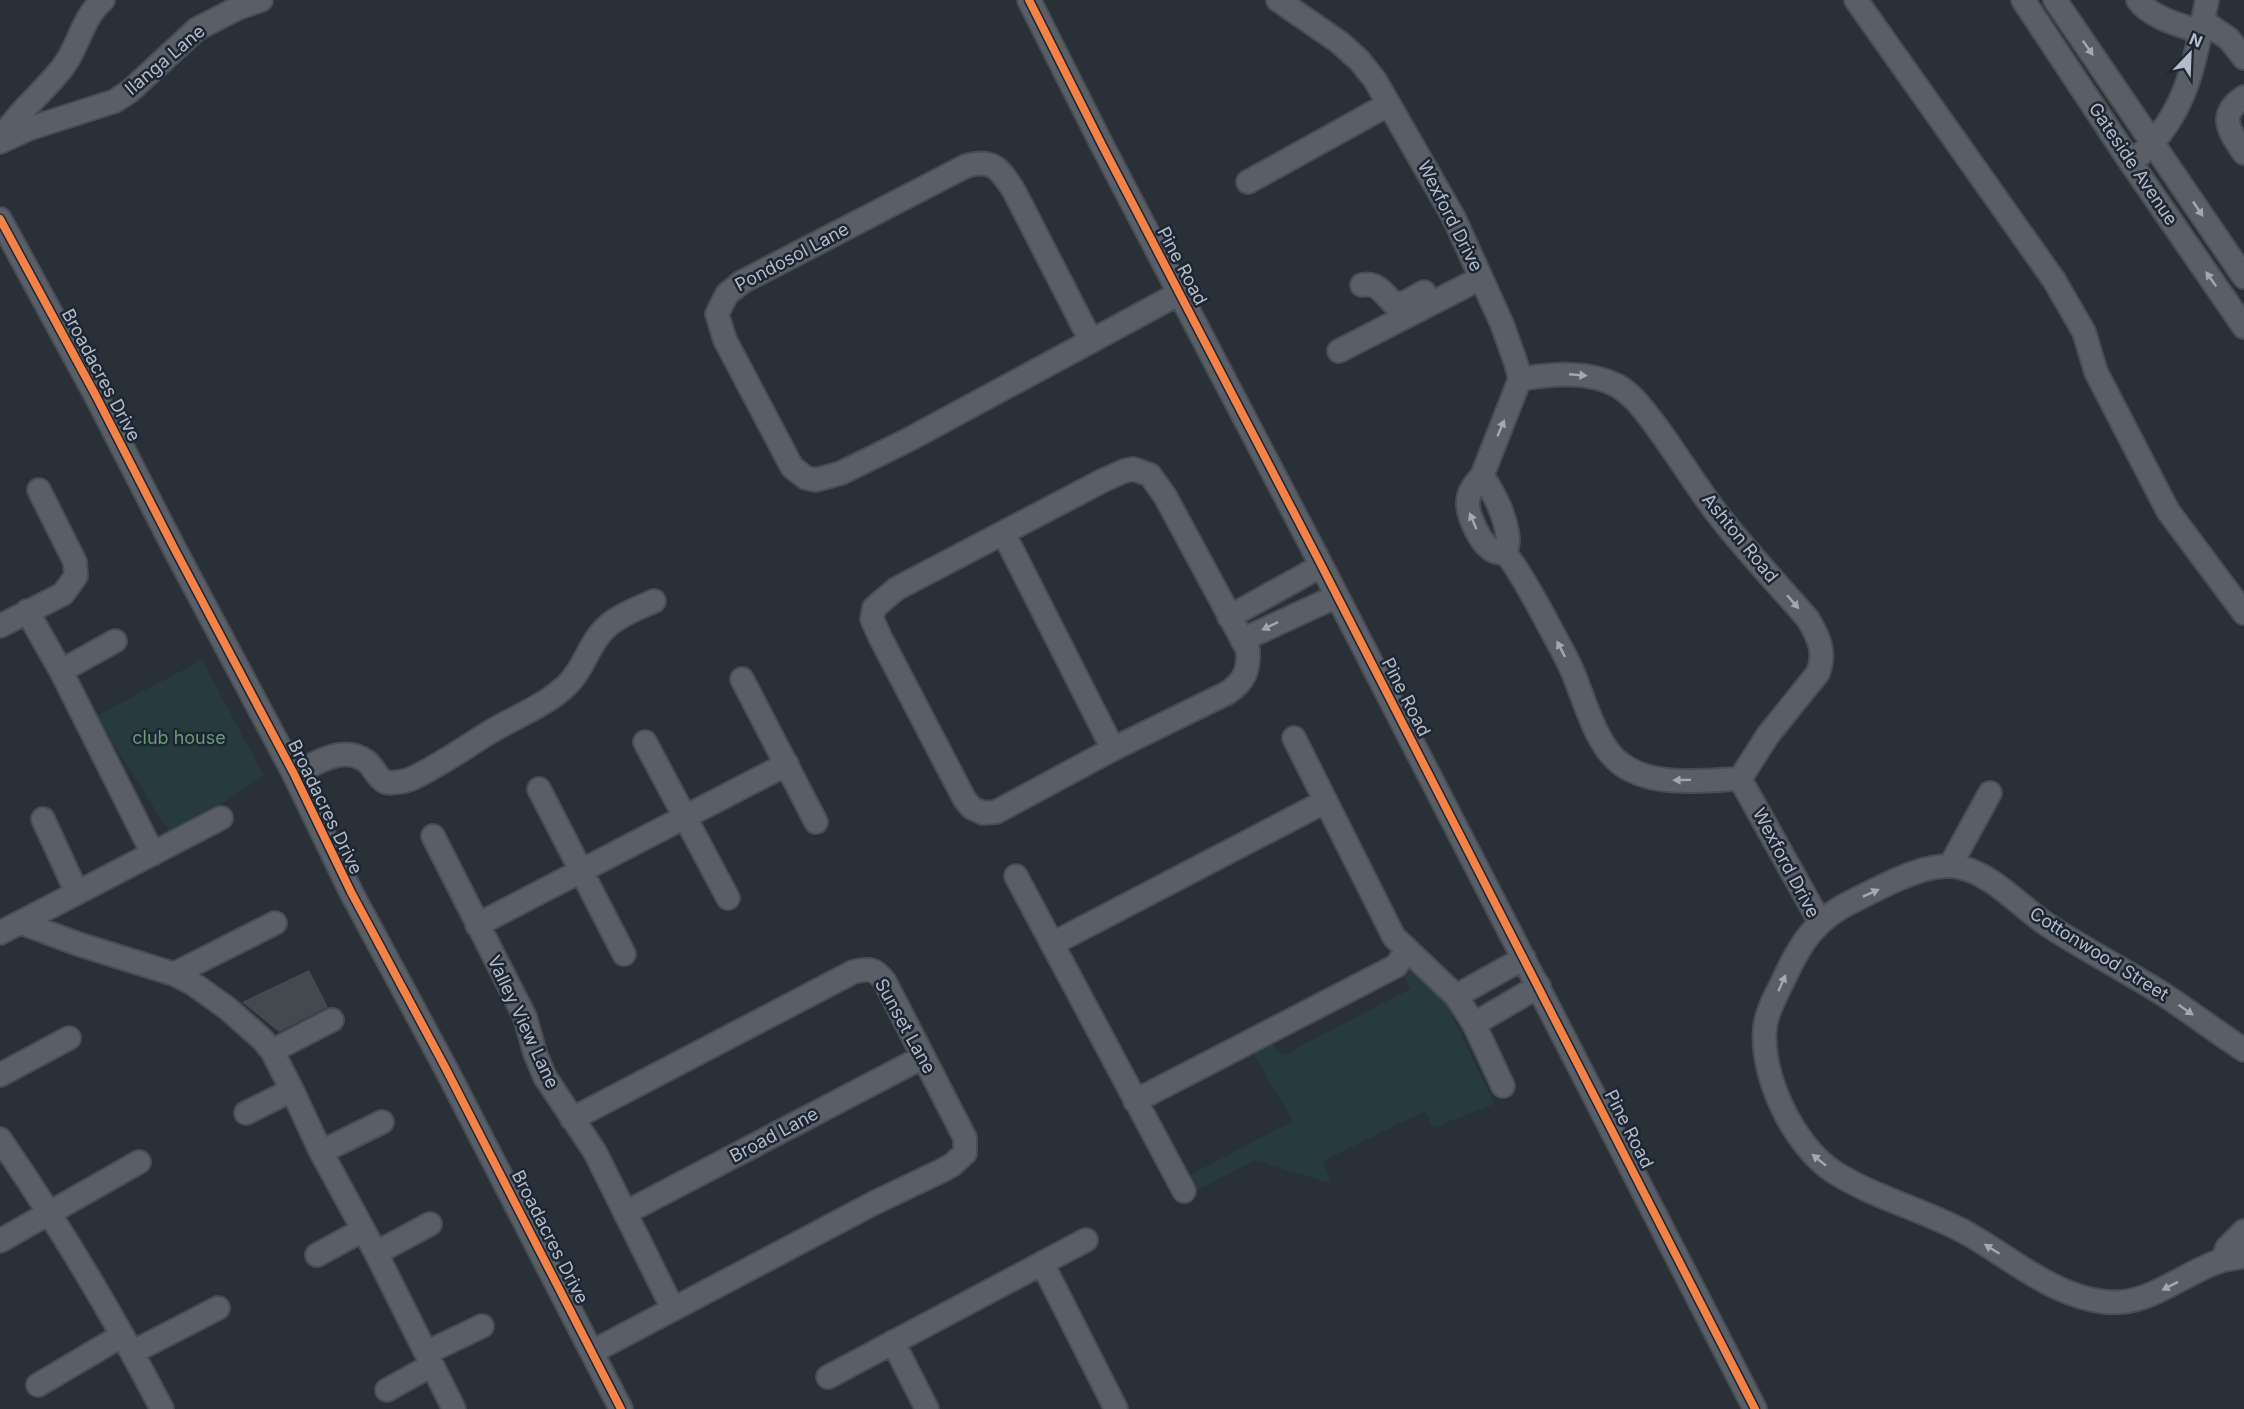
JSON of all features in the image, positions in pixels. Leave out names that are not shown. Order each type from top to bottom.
[{"type":"street","name":"Ilanga Lane","points":[[0,141],[18,115],[63,68],[91,12],[103,0]]},
{"type":"street","name":"Ilanga Lane","points":[[0,141],[28,129],[115,101],[130,91],[197,29],[238,8],[261,0]]},
{"type":"street","name":"Pine Road","points":[[1029,0],[1755,1409]]},
{"type":"street","name":"Wexford Drive","points":[[1278,0],[1339,42],[1359,60],[1375,80],[1454,218],[1507,337],[1520,380]]},
{"type":"street","points":[[1856,0],[2054,280],[2084,332],[2096,372],[2168,511],[2244,613]]},
{"type":"street","name":"Gateside Avenue","points":[[2023,0],[2244,327]]},
{"type":"street","name":"Gateside Avenue","points":[[2055,0],[2244,277]]},
{"type":"street","points":[[2138,0],[2165,20],[2203,18],[2229,39],[2244,58]]},
{"type":"street","points":[[2131,163],[2152,144],[2178,109],[2187,87],[2203,18]]},
{"type":"street","points":[[2244,97],[2232,108],[2227,125],[2244,153]]},
{"type":"street","points":[[1248,182],[1389,104]]},
{"type":"street","points":[[2172,172],[2178,109]]},
{"type":"street","name":"Pondosol Lane","points":[[1091,341],[1010,183],[994,166],[979,162],[966,166],[742,282],[726,294],[717,314],[725,340],[792,467],[806,478],[816,480],[835,476],[900,444],[1091,341],[1180,293]]},
{"type":"street","name":"Broadacres Drive","points":[[0,219],[105,413],[294,774],[351,892],[445,1067],[621,1409]]},
{"type":"street","points":[[1362,285],[1371,283],[1376,285],[1394,304],[1407,303],[1478,270]]},
{"type":"street","points":[[1339,351],[1478,270]]},
{"type":"street","name":"Ashton Road","points":[[1520,380],[1543,375],[1584,375],[1619,387],[1628,394],[1638,403],[1669,444],[1715,511],[1745,549],[1808,619],[1815,630],[1822,651],[1822,662],[1818,674],[1768,735],[1740,779]]},
{"type":"street","points":[[1520,380],[1482,476],[1469,492],[1467,508],[1472,521],[1486,545],[1506,555],[1543,614],[1570,666],[1598,734],[1617,760],[1635,772],[1659,779],[1740,779]]},
{"type":"street","points":[[1133,469],[1143,471],[1156,482],[1165,496],[1248,650],[1249,663],[1242,681],[1235,687],[1113,749],[1008,807],[989,814],[977,811],[965,800],[880,637],[872,613],[878,602],[887,595],[1004,534],[1124,471],[1133,469]]},
{"type":"street","points":[[0,626],[63,594],[76,576],[75,562],[39,490]]},
{"type":"street","points":[[1004,534],[1113,749]]},
{"type":"street","points":[[1229,617],[1322,566]]},
{"type":"street","points":[[1242,640],[1336,596]]},
{"type":"street","points":[[294,774],[342,753],[356,755],[365,761],[384,782],[398,783],[410,779],[451,757],[566,686],[585,662],[600,634],[606,628],[631,611],[654,601]]},
{"type":"street","points":[[27,612],[61,671],[153,854]]},
{"type":"street","points":[[61,671],[115,640]]},
{"type":"street","points":[[742,679],[816,822]]},
{"type":"street","points":[[1294,738],[1394,937],[1456,996],[1474,1024],[1503,1086]]},
{"type":"street","points":[[645,742],[728,898]]},
{"type":"street","points":[[477,925],[787,764]]},
{"type":"street","name":"Wexford Drive","points":[[1740,779],[1820,922],[1805,938],[1796,953],[1771,1008],[1765,1031],[1768,1068],[1779,1099],[1800,1138],[1816,1157],[1833,1171],[1853,1182],[1964,1232],[2025,1271],[2085,1299],[2130,1302],[2160,1291],[2233,1258],[2227,1248],[2244,1231]]},
{"type":"street","points":[[539,789],[624,954]]},
{"type":"street","points":[[1950,866],[1990,793]]},
{"type":"street","points":[[1052,944],[1326,801]]},
{"type":"street","points":[[0,933],[221,818]]},
{"type":"street","points":[[43,819],[77,893]]},
{"type":"street","name":"Valley View Lane","points":[[433,836],[525,1017],[538,1063],[572,1119]]},
{"type":"street","name":"Cottonwood Street","points":[[1820,922],[1844,905],[1933,867],[1950,866],[1979,874],[1997,884],[2046,924],[2163,994],[2244,1050]]},
{"type":"street","points":[[1016,876],[1184,1191]]},
{"type":"street","points":[[22,923],[78,944],[174,974],[212,996],[247,1025],[272,1051],[321,1152],[376,1253],[454,1409]]},
{"type":"street","points":[[174,974],[275,923]]},
{"type":"street","points":[[1136,1101],[1396,966],[1407,950]]},
{"type":"street","points":[[1456,996],[1524,958]]},
{"type":"street","name":"Sunset Lane","points":[[572,1119],[853,972],[863,970],[878,973],[885,982],[963,1131],[966,1147],[961,1158],[940,1171],[874,1203],[592,1353]]},
{"type":"street","points":[[1474,1024],[1539,987]]},
{"type":"street","points":[[272,1051],[332,1020]]},
{"type":"street","points":[[0,1075],[69,1038]]},
{"type":"street","name":"Broad Lane","points":[[625,1213],[923,1057]]},
{"type":"street","points":[[246,1113],[292,1090]]},
{"type":"street","points":[[572,1119],[595,1152],[673,1309]]},
{"type":"street","points":[[321,1152],[382,1122]]},
{"type":"street","points":[[0,1139],[49,1212],[127,1344],[162,1409]]},
{"type":"street","points":[[0,1241],[139,1162]]},
{"type":"street","points":[[376,1253],[430,1224]]},
{"type":"street","points":[[317,1255],[363,1230]]},
{"type":"street","points":[[828,1377],[1086,1240]]},
{"type":"street","points":[[1042,1263],[1116,1409]]},
{"type":"street","points":[[38,1385],[127,1344],[218,1308]]},
{"type":"street","points":[[387,1390],[429,1359],[482,1326]]},
{"type":"street","points":[[893,1342],[927,1409]]},
{"type":"green space","name":"club house","points":[[202,660],[264,776],[172,836],[96,716]]},
{"type":"green space","points":[[1410,967],[1443,996],[1494,1104],[1433,1128],[1425,1111],[1323,1161],[1332,1184],[1255,1160],[1198,1190],[1188,1176],[1293,1121],[1252,1051],[1270,1041],[1282,1056],[1410,989],[1401,972]]},
{"type":"building","points":[[309,970],[328,1007],[279,1032],[242,1002]]},
{"type":"cycle path","points":[[1029,0],[1755,1409]]},
{"type":"cycle path","points":[[0,219],[96,396],[294,774],[351,892],[445,1067],[621,1409]]}]
